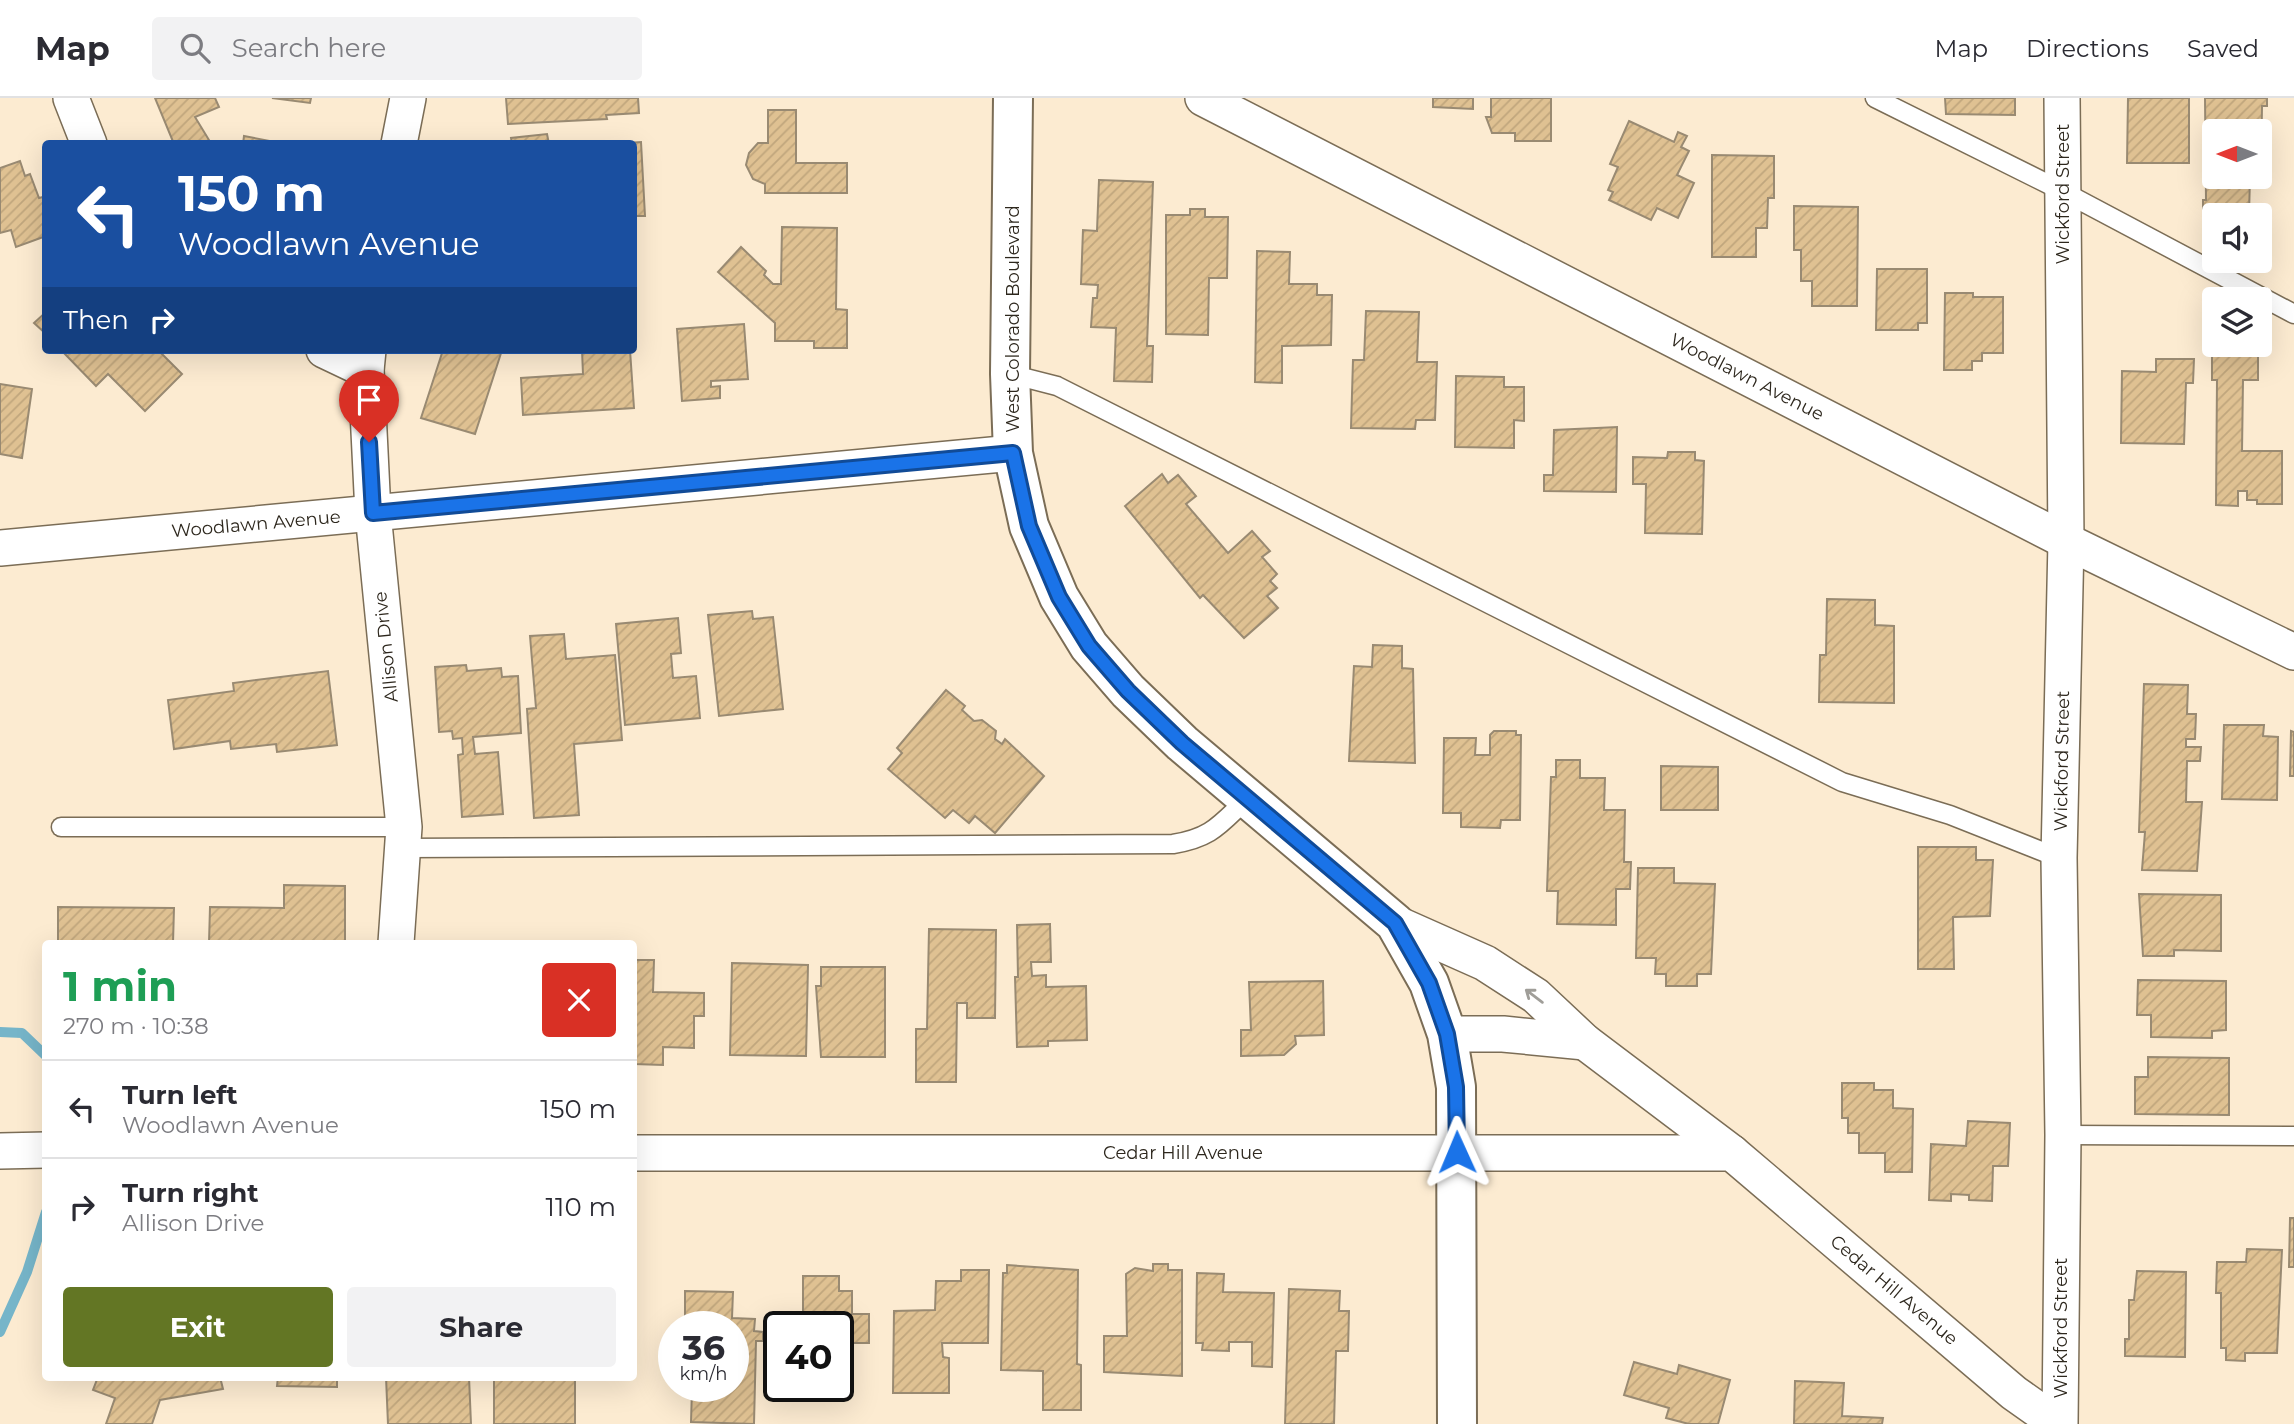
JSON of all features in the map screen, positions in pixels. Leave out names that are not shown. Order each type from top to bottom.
[{"type":"street","points":[[71,98],[87,140]]},
{"type":"street","points":[[400,140],[408,98]]},
{"type":"street","name":"West Colorado Boulevard","points":[[1013,98],[1010,374],[1013,453],[1029,526],[1059,597],[1089,646],[1137,700],[1182,743],[1395,923],[1429,983],[1447,1034],[1456,1087],[1457,1424]]},
{"type":"street","name":"Woodlawn Avenue","points":[[1203,98],[2066,541],[2294,652]]},
{"type":"street","name":"Wickford Street","points":[[2059,1424],[2063,1135],[2059,858],[2066,541],[2062,98]]},
{"type":"street","points":[[341,354],[367,360]]},
{"type":"street","name":"Allison Drive","points":[[367,360],[373,513],[404,837],[397,940]]},
{"type":"street","name":"Woodlawn Avenue","points":[[0,548],[1013,453]]},
{"type":"street","name":"Cedar Hill Avenue","points":[[1395,923],[1485,963],[1536,996],[1585,1042],[1732,1153],[2014,1393],[2059,1424]]},
{"type":"street","points":[[1447,1034],[1503,1034],[1585,1042]]},
{"type":"street","points":[[0,1151],[42,1150]]},
{"type":"street","name":"Cedar Hill Avenue","points":[[637,1153],[1732,1153]]},
{"type":"lane","points":[[1875,98],[2062,191],[2294,314]]},
{"type":"lane","points":[[1010,374],[1057,386],[1842,782],[1950,814],[2059,858]]},
{"type":"lane","points":[[61,827],[404,837],[1173,845],[1195,841],[1213,831],[1247,799]]},
{"type":"lane","points":[[2063,1135],[2294,1136]]},
{"type":"building","points":[[155,98],[215,98],[219,107],[195,117],[209,140],[172,140]]},
{"type":"building","points":[[272,98],[311,98],[310,103]]},
{"type":"building","points":[[506,98],[638,98],[639,113],[606,115],[607,119],[508,124]]},
{"type":"building","points":[[1433,98],[1473,98],[1473,109],[1433,107]]},
{"type":"building","points":[[1491,98],[1551,98],[1551,141],[1515,141],[1515,133],[1492,133],[1486,117],[1491,117]]},
{"type":"building","points":[[1945,98],[2015,98],[2015,115],[1946,114]]},
{"type":"building","points":[[2128,98],[2189,98],[2189,163],[2127,163]]},
{"type":"building","points":[[2205,98],[2267,98],[2267,106],[2262,106],[2262,119],[2205,119]]},
{"type":"building","points":[[768,110],[796,110],[796,163],[847,163],[847,193],[765,193],[765,184],[753,179],[746,165],[749,153],[758,143],[768,143]]},
{"type":"building","points":[[1629,121],[1674,142],[1678,132],[1687,136],[1681,147],[1689,151],[1677,175],[1694,183],[1678,218],[1657,208],[1651,220],[1609,200],[1613,192],[1608,190],[1618,167],[1610,164]]},
{"type":"building","points":[[547,134],[548,140],[511,140]]},
{"type":"building","points":[[244,136],[264,140],[244,140]]},
{"type":"building","points":[[637,142],[641,142],[645,216],[637,216]]},
{"type":"building","points":[[1712,155],[1774,156],[1774,198],[1768,198],[1767,228],[1756,228],[1756,257],[1712,257]]},
{"type":"building","points":[[20,161],[25,176],[30,174],[39,198],[42,197],[42,237],[16,247],[11,230],[0,233],[0,168]]},
{"type":"building","points":[[1099,180],[1153,182],[1147,346],[1153,346],[1152,382],[1114,381],[1116,328],[1091,327],[1093,298],[1097,298],[1098,285],[1081,284],[1083,230],[1097,231]]},
{"type":"building","points":[[2206,189],[2250,189],[2249,203],[2203,203],[2203,200],[2206,200]]},
{"type":"building","points":[[1794,206],[1858,207],[1857,306],[1812,306],[1812,281],[1801,281],[1801,250],[1794,250]]},
{"type":"building","points":[[1190,209],[1205,209],[1205,217],[1228,217],[1227,278],[1209,278],[1208,335],[1166,334],[1166,215],[1190,215]]},
{"type":"building","points":[[782,227],[837,228],[836,309],[847,310],[847,348],[814,348],[814,341],[775,341],[775,323],[718,272],[741,247],[766,271],[764,275],[773,284],[781,284]]},
{"type":"building","points":[[1257,251],[1290,252],[1289,284],[1317,284],[1317,295],[1332,295],[1331,345],[1282,346],[1282,383],[1255,382]]},
{"type":"building","points":[[1877,269],[1927,269],[1927,323],[1918,323],[1918,330],[1876,330]]},
{"type":"building","points":[[1945,293],[2003,297],[2003,353],[1982,353],[1982,361],[1972,361],[1972,370],[1944,370]]},
{"type":"building","points":[[1366,311],[1419,312],[1417,362],[1437,362],[1435,420],[1416,420],[1415,429],[1351,428],[1353,360],[1364,360]]},
{"type":"building","points":[[42,316],[42,330],[34,323]]},
{"type":"building","points":[[744,324],[748,379],[711,381],[711,387],[720,386],[720,398],[682,401],[677,329]]},
{"type":"building","points":[[65,354],[162,354],[182,374],[145,411],[108,374],[96,386]]},
{"type":"building","points":[[442,354],[501,354],[475,434],[421,418]]},
{"type":"building","points":[[582,354],[630,354],[634,408],[523,415],[521,378],[583,374]]},
{"type":"building","points":[[2212,357],[2258,357],[2258,380],[2243,380],[2242,451],[2282,451],[2282,504],[2257,504],[2257,500],[2247,500],[2247,491],[2238,491],[2238,506],[2216,505],[2217,380],[2212,380]]},
{"type":"building","points":[[2156,359],[2194,359],[2193,383],[2186,383],[2184,444],[2121,443],[2122,371],[2156,372]]},
{"type":"building","points":[[1456,376],[1504,377],[1504,387],[1524,387],[1524,421],[1514,420],[1514,448],[1455,447]]},
{"type":"building","points":[[0,384],[32,389],[22,458],[0,454]]},
{"type":"building","points":[[1617,427],[1616,492],[1544,491],[1544,475],[1553,475],[1554,430]]},
{"type":"building","points":[[1668,452],[1695,452],[1695,460],[1704,461],[1702,534],[1645,533],[1646,484],[1633,484],[1633,457],[1667,458]]},
{"type":"building","points":[[1162,474],[1168,483],[1178,475],[1196,496],[1186,504],[1228,553],[1252,531],[1270,551],[1262,557],[1277,574],[1270,581],[1277,588],[1267,596],[1278,608],[1244,638],[1203,595],[1200,598],[1125,506]]},
{"type":"building","points":[[1827,599],[1875,600],[1875,625],[1894,626],[1894,703],[1819,702],[1820,655],[1826,655]]},
{"type":"building","points":[[752,611],[753,619],[773,617],[783,709],[719,716],[708,615]]},
{"type":"building","points":[[678,618],[681,653],[671,654],[673,678],[696,676],[700,718],[625,725],[616,624]]},
{"type":"building","points":[[564,634],[566,659],[615,655],[622,740],[574,744],[579,815],[534,818],[527,709],[536,708],[530,636]]},
{"type":"building","points":[[1373,645],[1402,646],[1402,668],[1413,669],[1415,763],[1349,761],[1354,666],[1372,667]]},
{"type":"building","points":[[466,665],[467,671],[501,668],[502,677],[518,676],[521,733],[473,737],[475,754],[498,752],[503,814],[462,817],[458,755],[463,754],[462,738],[453,739],[452,731],[439,732],[435,667]]},
{"type":"building","points":[[328,671],[337,745],[277,752],[276,744],[231,749],[230,741],[174,749],[168,700],[234,691],[233,683]]},
{"type":"building","points":[[2144,684],[2188,685],[2187,714],[2196,714],[2195,739],[2186,739],[2186,747],[2201,747],[2200,761],[2187,761],[2186,802],[2202,802],[2197,871],[2142,870],[2145,832],[2139,832]]},
{"type":"building","points":[[946,690],[965,706],[962,710],[974,721],[982,720],[996,731],[995,739],[1002,744],[1005,739],[1044,776],[995,833],[975,816],[969,823],[953,810],[945,818],[888,769],[902,753],[897,748]]},
{"type":"building","points":[[2224,725],[2264,725],[2263,736],[2278,737],[2277,800],[2222,799]]},
{"type":"building","points":[[1494,731],[1516,731],[1516,735],[1521,735],[1520,820],[1501,820],[1500,828],[1461,827],[1461,813],[1443,813],[1444,738],[1476,738],[1475,755],[1490,755],[1490,735]]},
{"type":"building","points":[[2291,731],[2294,732],[2294,776],[2290,776]]},
{"type":"building","points":[[1556,760],[1580,760],[1580,778],[1605,778],[1604,810],[1625,810],[1624,862],[1631,862],[1630,889],[1616,889],[1616,925],[1557,924],[1558,891],[1547,891],[1551,777],[1556,777]]},
{"type":"building","points":[[1661,766],[1718,767],[1718,810],[1661,810]]},
{"type":"building","points":[[1918,847],[1976,847],[1976,860],[1993,860],[1990,916],[1953,917],[1954,969],[1918,969]]},
{"type":"building","points":[[1638,868],[1674,868],[1674,883],[1715,884],[1711,974],[1697,974],[1697,986],[1666,986],[1666,974],[1655,974],[1656,958],[1636,958]]},
{"type":"building","points":[[284,885],[345,886],[345,940],[209,940],[210,907],[284,908]]},
{"type":"building","points":[[2139,894],[2221,895],[2221,951],[2174,950],[2174,956],[2143,956]]},
{"type":"building","points":[[58,907],[174,908],[173,940],[58,940]]},
{"type":"building","points":[[1050,924],[1051,962],[1031,962],[1032,976],[1046,975],[1046,987],[1086,986],[1087,1040],[1048,1041],[1048,1046],[1017,1047],[1017,925]]},
{"type":"building","points":[[929,929],[996,930],[995,1018],[967,1018],[967,1003],[957,1003],[956,1082],[916,1082],[916,1029],[927,1029]]},
{"type":"building","points":[[637,960],[654,960],[653,992],[704,993],[704,1016],[694,1016],[694,1048],[663,1047],[663,1065],[637,1064]]},
{"type":"building","points":[[732,963],[808,965],[806,1056],[730,1055]]},
{"type":"building","points":[[821,967],[885,967],[885,1057],[821,1057],[816,986],[821,986]]},
{"type":"building","points":[[2138,980],[2226,981],[2226,1030],[2212,1031],[2212,1038],[2151,1037],[2151,1015],[2137,1015]]},
{"type":"building","points":[[1323,981],[1324,1035],[1295,1036],[1296,1044],[1284,1055],[1241,1056],[1241,1030],[1251,1030],[1249,982]]},
{"type":"building","points":[[2148,1057],[2229,1058],[2229,1115],[2135,1114],[2135,1077],[2148,1077]]},
{"type":"building","points":[[1842,1083],[1874,1083],[1874,1090],[1893,1090],[1893,1108],[1913,1109],[1912,1172],[1885,1172],[1885,1153],[1859,1153],[1859,1133],[1848,1133],[1848,1118],[1842,1118]]},
{"type":"building","points":[[1968,1121],[2010,1123],[2008,1166],[1993,1166],[1992,1201],[1969,1200],[1969,1195],[1951,1194],[1951,1201],[1929,1200],[1931,1144],[1966,1146]]},
{"type":"building","points":[[2290,1218],[2294,1218],[2294,1267],[2289,1267]]},
{"type":"building","points":[[2247,1249],[2282,1250],[2277,1353],[2245,1353],[2245,1361],[2226,1360],[2226,1348],[2221,1348],[2221,1293],[2216,1293],[2217,1262],[2246,1262]]},
{"type":"building","points":[[1153,1264],[1168,1264],[1168,1270],[1182,1270],[1182,1376],[1104,1372],[1104,1336],[1127,1336],[1126,1274],[1135,1268],[1153,1271]]},
{"type":"building","points":[[1007,1265],[1078,1270],[1077,1364],[1081,1365],[1081,1410],[1043,1410],[1043,1371],[1001,1370],[1003,1273],[1007,1273]]},
{"type":"building","points":[[961,1270],[989,1270],[988,1343],[942,1343],[943,1357],[949,1358],[949,1393],[893,1393],[894,1311],[935,1310],[936,1281],[961,1281]]},
{"type":"building","points":[[2137,1271],[2186,1272],[2185,1357],[2125,1356],[2125,1339],[2129,1339],[2129,1300],[2134,1300]]},
{"type":"building","points":[[1197,1273],[1224,1274],[1223,1292],[1274,1293],[1272,1367],[1252,1366],[1252,1342],[1229,1342],[1229,1351],[1202,1350],[1203,1343],[1196,1343]]},
{"type":"building","points":[[803,1276],[839,1276],[839,1291],[852,1291],[852,1311],[803,1311]]},
{"type":"building","points":[[1289,1289],[1340,1291],[1339,1311],[1349,1311],[1348,1351],[1336,1351],[1334,1424],[1285,1424]]},
{"type":"building","points":[[685,1291],[733,1292],[732,1311],[685,1311]]},
{"type":"building","points":[[854,1314],[869,1314],[869,1343],[854,1343]]},
{"type":"building","points":[[749,1319],[755,1319],[754,1331],[763,1332],[763,1341],[756,1341],[754,1424],[691,1422],[692,1402],[749,1402]]},
{"type":"building","points":[[1634,1362],[1677,1374],[1679,1365],[1730,1380],[1718,1424],[1689,1424],[1666,1418],[1669,1408],[1624,1395]]},
{"type":"building","points":[[96,1381],[221,1381],[223,1389],[160,1400],[152,1424],[106,1424],[115,1398],[93,1390]]},
{"type":"building","points":[[278,1381],[337,1381],[337,1387],[277,1386]]},
{"type":"building","points":[[386,1381],[469,1381],[471,1424],[388,1424]]},
{"type":"building","points":[[494,1381],[575,1381],[575,1424],[494,1424]]},
{"type":"building","points":[[1795,1381],[1844,1383],[1842,1416],[1883,1418],[1882,1424],[1794,1424]]},
{"type":"waterway","points":[[0,1032],[22,1033],[42,1052]]},
{"type":"waterway","points":[[0,1332],[27,1272],[42,1225]]},
{"type":"route","points":[[369,442],[373,513],[1013,453],[1029,526],[1059,597],[1089,646],[1128,691],[1182,743],[1395,923],[1429,983],[1447,1034],[1456,1087],[1457,1152]]}]
